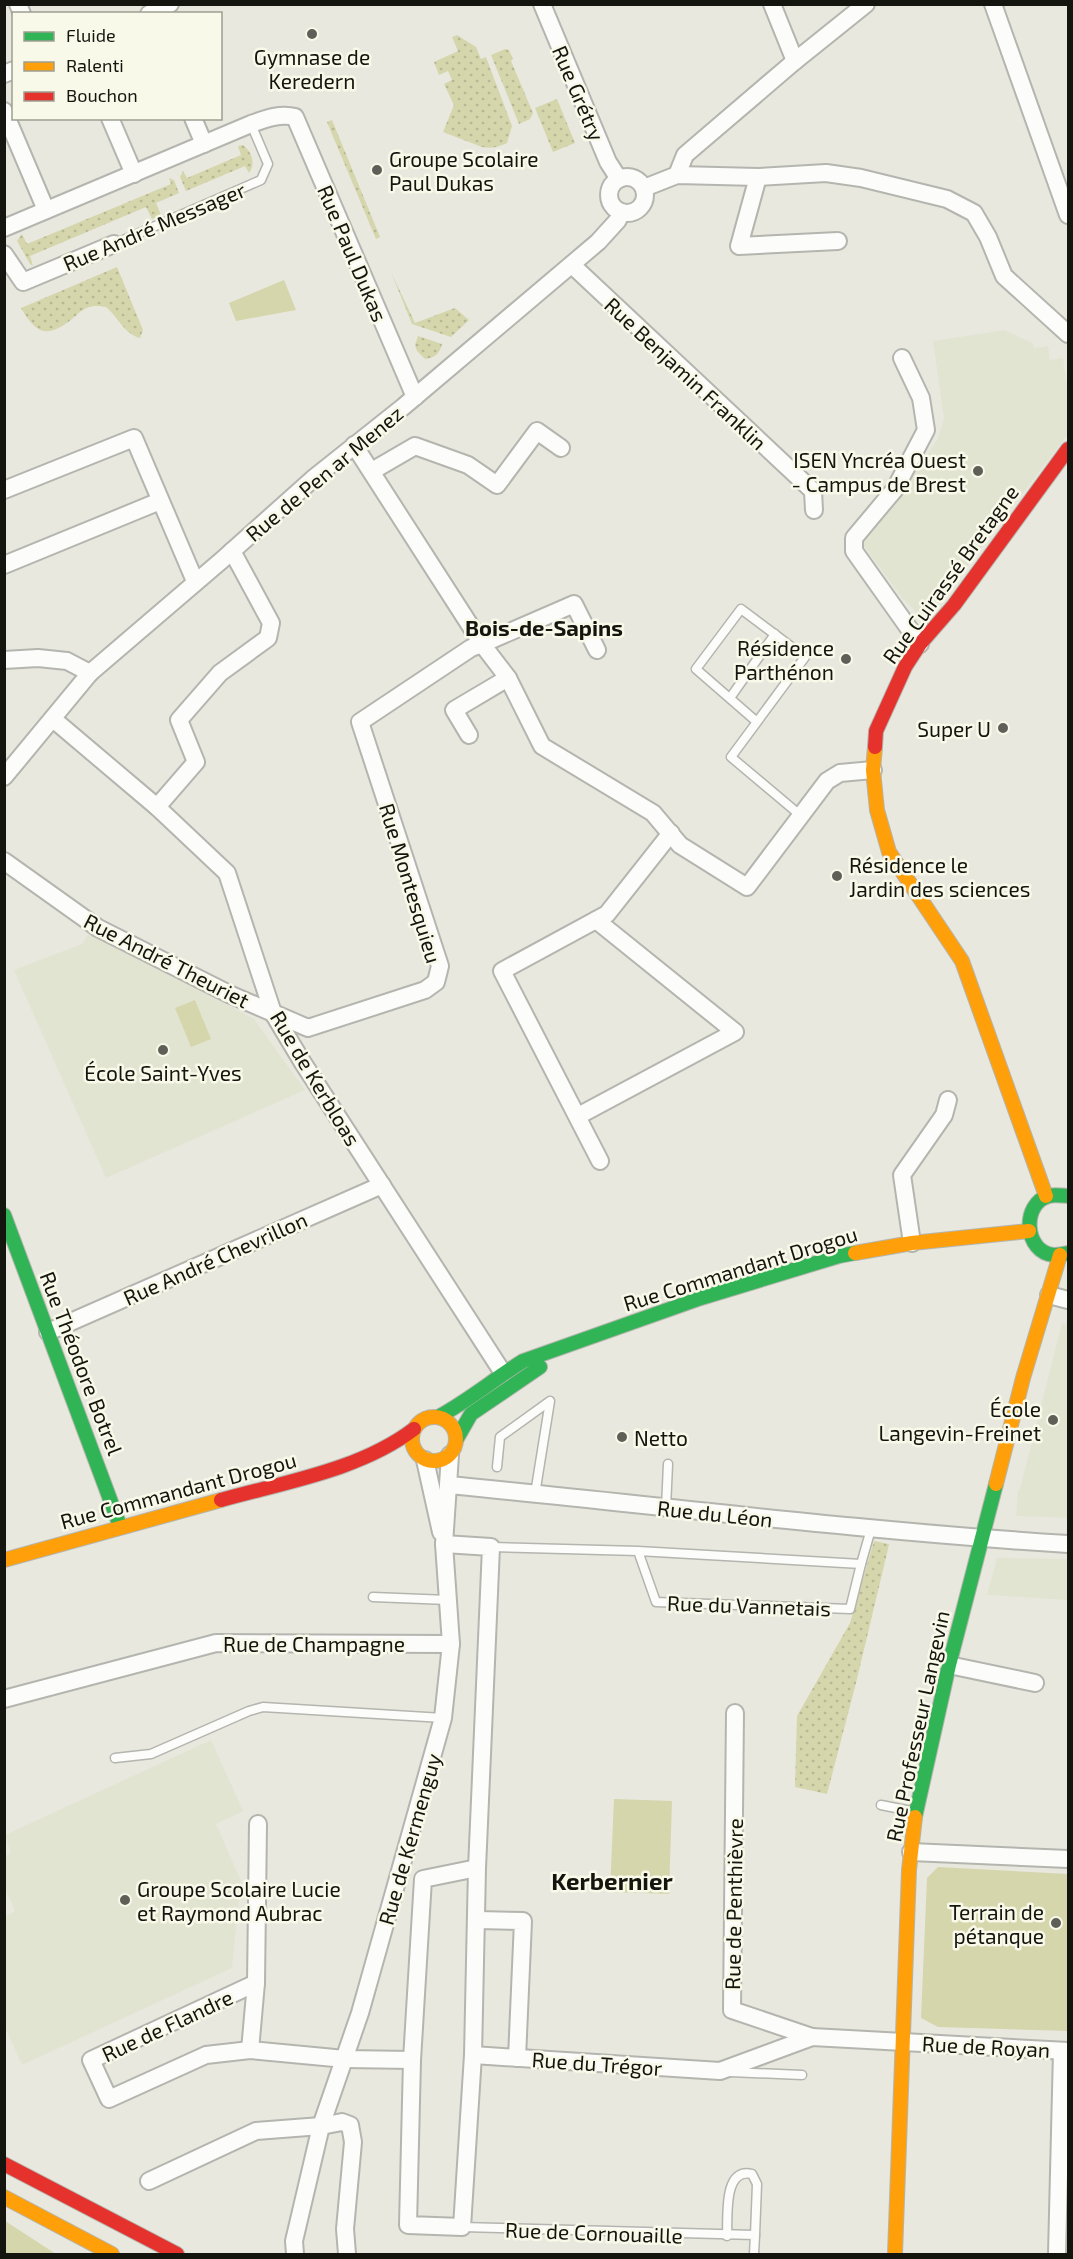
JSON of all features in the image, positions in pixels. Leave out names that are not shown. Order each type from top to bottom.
[{"type":"street","points":[[153,12],[170,4]]},
{"type":"street","name":"Rue Grétry","points":[[542,4],[608,162],[619,179]]},
{"type":"street","points":[[772,4],[795,61]]},
{"type":"street","points":[[677,175],[685,154],[866,4]]},
{"type":"street","points":[[993,4],[1068,215]]},
{"type":"street","points":[[4,111],[46,210]]},
{"type":"street","name":"Rue Paul Dukas","points":[[252,124],[268,118],[287,115],[295,117],[415,397]]},
{"type":"street","points":[[111,120],[134,174]]},
{"type":"street","points":[[194,120],[204,144]]},
{"type":"street","points":[[4,228],[252,124]]},
{"type":"street","points":[[644,188],[677,175],[758,177],[825,173],[861,178],[947,199],[974,213],[988,237],[1004,276],[1068,334]]},
{"type":"street","points":[[631,177],[641,183],[644,188],[645,198],[639,209],[627,213],[621,212],[612,205],[609,199],[611,187],[619,179],[631,177]]},
{"type":"street","points":[[758,177],[739,246],[838,241]]},
{"type":"street","name":"Rue de Pen ar Menez","points":[[4,777],[90,673],[315,477],[415,397],[572,265],[598,242],[618,220],[621,212]]},
{"type":"street","name":"Rue André Messager","points":[[4,254],[22,282],[114,244]]},
{"type":"street","name":"Rue Benjamin Franklin","points":[[572,265],[813,491],[814,510]]},
{"type":"street","points":[[902,358],[921,398],[926,430],[895,489],[854,538],[854,551],[921,644]]},
{"type":"street","points":[[372,471],[415,446],[468,465],[497,484],[537,431],[561,448]]},
{"type":"street","points":[[4,490],[134,438],[195,581]]},
{"type":"street","points":[[354,445],[482,644],[508,678],[543,746],[653,813],[680,845],[747,887],[827,781],[840,773],[873,770]]},
{"type":"street","name":"Rue Cuirassé Bretagne","points":[[1046,1196],[962,962],[889,852],[877,810],[873,770],[876,731],[900,676],[921,644],[954,605],[1068,449]]},
{"type":"street","points":[[4,565],[160,501]]},
{"type":"street","points":[[157,807],[196,762],[179,720],[220,673],[268,638],[271,622],[232,551]]},
{"type":"street","points":[[482,644],[574,604],[597,650]]},
{"type":"street","name":"Rue Montesquieu","points":[[273,1012],[308,1028],[425,990],[435,982],[440,966],[360,722],[471,648],[482,644]]},
{"type":"street","points":[[4,660],[38,658],[67,661],[90,673]]},
{"type":"street","points":[[469,735],[454,710],[508,678]]},
{"type":"street","name":"Rue de Kerbloas","points":[[54,719],[157,807],[227,873],[273,1012],[303,1063],[503,1373]]},
{"type":"street","points":[[600,1161],[502,971],[607,914],[671,832]]},
{"type":"street","name":"Rue André Theuriet","points":[[4,861],[98,928],[229,994],[273,1012]]},
{"type":"street","points":[[578,1116],[735,1032],[596,920]]},
{"type":"street","points":[[912,1243],[902,1175],[944,1115],[948,1100]]},
{"type":"street","name":"Rue André Chevrillon","points":[[48,1332],[382,1185]]},
{"type":"street","points":[[1064,1254],[1050,1254],[1040,1249],[1032,1240],[1028,1219],[1032,1209],[1046,1196],[1058,1194],[1068,1196]]},
{"type":"street","name":"Rue Théodore Botrel","points":[[4,1215],[120,1526]]},
{"type":"street","name":"Rue Commandant Drogou","points":[[438,1417],[459,1406],[523,1361],[701,1298],[839,1256],[912,1243],[1029,1231]]},
{"type":"street","name":"Rue Professeur Langevin","points":[[895,2254],[911,1852],[916,1812],[949,1665],[1035,1334],[1064,1254]]},
{"type":"street","points":[[1049,1295],[1068,1300]]},
{"type":"street","name":"Rue Commandant Drogou","points":[[453,1448],[471,1414],[573,1344]]},
{"type":"street","points":[[438,1417],[452,1425],[453,1448],[438,1461],[419,1455],[412,1440],[414,1430],[424,1419],[438,1417]]},
{"type":"street","name":"Rue Commandant Drogou","points":[[4,1560],[120,1526],[309,1476],[362,1457],[414,1430]]},
{"type":"street","name":"Rue de Kermenguy","points":[[291,2250],[321,2126],[345,2059],[443,1718],[451,1644],[444,1544],[453,1448]]},
{"type":"street","name":"Rue Commandant Drogou","points":[[362,1457],[419,1455]]},
{"type":"street","name":"Rue de Kermenguy","points":[[419,1455],[444,1544]]},
{"type":"street","name":"Rue du Léon","points":[[449,1485],[871,1529],[1068,1544]]},
{"type":"street","points":[[423,1879],[412,2060],[408,2225],[462,2228],[473,2055],[477,1868],[491,1547],[444,1544]]},
{"type":"street","name":"Rue de Champagne","points":[[4,1699],[216,1642],[451,1644]]},
{"type":"street","points":[[949,1665],[1035,1683]]},
{"type":"street","name":"Rue de Penthièvre","points":[[735,1713],[732,2010],[812,2037]]},
{"type":"street","name":"Rue de Flandre","points":[[250,2050],[256,1983],[258,1824]]},
{"type":"street","points":[[911,1852],[1068,1859]]},
{"type":"street","points":[[397,1884],[477,1868]]},
{"type":"street","points":[[477,1920],[523,1921],[517,2058]]},
{"type":"street","name":"Rue de Flandre","points":[[256,1983],[91,2060],[109,2100],[206,2055],[250,2050],[345,2059],[412,2060]]},
{"type":"street","name":"Rue du Trégor","points":[[473,2055],[720,2071],[812,2037],[903,2042]]},
{"type":"street","name":"Rue de Royan","points":[[903,2042],[1065,2051]]},
{"type":"street","points":[[1057,2254],[1063,2207],[1065,2051]]},
{"type":"street","points":[[149,2181],[256,2131],[342,2122],[350,2125],[353,2142],[345,2229],[347,2254]]},
{"type":"street","points":[[4,2164],[177,2254]]},
{"type":"street","points":[[4,2197],[112,2254]]},
{"type":"lane","name":"Rue André Messager","points":[[114,244],[261,180],[268,164],[252,124]]},
{"type":"lane","points":[[757,722],[696,669],[741,609],[805,657],[757,722],[731,757],[800,814]]},
{"type":"lane","points":[[730,698],[775,634]]},
{"type":"lane","points":[[497,1467],[500,1437],[550,1401],[535,1494]]},
{"type":"lane","points":[[666,1508],[668,1464]]},
{"type":"lane","name":"Rue du Vannetais","points":[[638,1551],[656,1602],[850,1609],[871,1529]]},
{"type":"lane","points":[[491,1547],[638,1551],[861,1564]]},
{"type":"lane","points":[[373,1597],[448,1600]]},
{"type":"lane","points":[[115,1758],[151,1754],[263,1707],[443,1718]]},
{"type":"lane","points":[[881,1804],[916,1812]]},
{"type":"lane","name":"Rue du Trégor","points":[[720,2071],[802,2075]]},
{"type":"lane","points":[[727,2236],[730,2184],[737,2175],[745,2172],[752,2174],[757,2184],[754,2254]]},
{"type":"lane","name":"Rue de Cornouaille","points":[[462,2228],[755,2235]]},
{"type":"shaded area","name":"ISEN Yncréa Ouest - Campus de Brest","points":[[1004,330],[1033,343],[1034,348],[1048,346],[1050,360],[1063,358],[1068,395],[1068,434],[931,614],[918,614],[903,599],[861,542],[905,489],[938,438],[944,419],[933,341]]},
{"type":"shaded area","name":"École Saint-Yves","points":[[90,932],[254,1019],[305,1090],[106,1178],[14,970],[82,944]]},
{"type":"shaded area","name":"École Langevin-Freinet","points":[[1068,1315],[1068,1518],[1016,1516],[1018,1490],[1062,1323],[1066,1324]]},
{"type":"shaded area","points":[[997,1558],[1068,1559],[1068,1600],[987,1595]]},
{"type":"shaded area","name":"Groupe Scolaire Lucie et Raymond Aubrac","points":[[211,1740],[243,1811],[216,1824],[241,1881],[232,1968],[22,2065],[5,2027],[5,1916],[15,1911],[5,1888],[5,1856],[11,1853],[5,1835]]},
{"type":"green space","points":[[457,35],[476,47],[481,59],[486,57],[512,126],[507,143],[485,148],[443,132],[454,105],[444,84],[452,80],[448,71],[439,75],[434,62],[458,51],[452,37]]},
{"type":"green space","points":[[505,49],[509,50],[513,59],[511,61],[533,113],[530,119],[519,124],[491,55]]},
{"type":"green space","points":[[557,99],[575,143],[553,152],[535,108]]},
{"type":"green space","points":[[332,120],[380,237],[376,239],[327,122]]},
{"type":"green space","points":[[243,145],[252,158],[249,173],[245,166],[186,191],[180,177],[183,171],[187,178],[241,155],[238,146]]},
{"type":"green space","points":[[169,178],[174,180],[179,193],[156,203],[161,215],[152,219],[146,207],[30,256],[33,266],[17,241],[22,234],[27,244],[171,184]]},
{"type":"green space","points":[[117,267],[143,330],[140,338],[129,333],[106,307],[94,306],[85,309],[63,325],[49,331],[43,331],[32,324],[21,308]]},
{"type":"green space","points":[[391,272],[415,323],[455,308],[469,320],[451,337],[412,324]]},
{"type":"green space","points":[[284,280],[296,310],[236,321],[229,303]]},
{"type":"green space","points":[[418,336],[442,344],[432,358],[425,359],[417,351],[415,345]]},
{"type":"green space","points":[[195,1000],[211,1039],[191,1047],[175,1008]]},
{"type":"green space","points":[[874,1541],[889,1544],[827,1794],[795,1787],[797,1716],[850,1623]]},
{"type":"green space","points":[[614,1799],[672,1801],[669,1894],[610,1892]]},
{"type":"green space","points":[[938,1867],[1068,1874],[1068,2031],[938,2027],[921,2018],[927,1878]]},
{"type":"green space","points":[[5,2221],[56,2254],[5,2254]]},
{"type":"traffic: fast","points":[[1068,1196],[1051,1195],[1040,1200],[1030,1217],[1032,1237],[1037,1246],[1044,1252],[1054,1255],[1068,1253]]},
{"type":"traffic: fast","points":[[4,1215],[120,1526]]},
{"type":"traffic: fast","points":[[438,1417],[523,1361],[701,1298],[855,1253]]},
{"type":"traffic: fast","points":[[456,1440],[471,1414],[540,1367]]},
{"type":"traffic: fast","points":[[915,1817],[949,1665],[996,1484]]},
{"type":"traffic: slow","points":[[875,747],[873,770],[877,810],[889,852],[962,961],[1046,1196]]},
{"type":"traffic: slow","points":[[855,1253],[912,1243],[1029,1231]]},
{"type":"traffic: slow","points":[[996,1484],[1023,1378],[1060,1255]]},
{"type":"traffic: slow","points":[[434,1417],[443,1418],[450,1423],[455,1430],[456,1439],[455,1448],[450,1455],[443,1460],[434,1461],[425,1460],[418,1455],[413,1448],[412,1439],[413,1430],[418,1423],[425,1418],[434,1417]]},
{"type":"traffic: slow","points":[[4,1560],[221,1500]]},
{"type":"traffic: slow","points":[[895,2254],[909,1870],[915,1817]]},
{"type":"traffic: slow","points":[[4,2197],[112,2254]]},
{"type":"traffic: jam","points":[[875,747],[876,731],[905,667],[920,644],[954,605],[1068,449]]},
{"type":"traffic: jam","points":[[221,1500],[346,1465],[393,1443],[414,1429]]},
{"type":"traffic: jam","points":[[4,2164],[177,2254]]},
{"type":"place","name":"Gymnase de Keredern","points":[[312,34]]},
{"type":"place","name":"Groupe Scolaire Paul Dukas","points":[[377,170]]},
{"type":"place","name":"ISEN Yncréa Ouest - Campus de Brest","points":[[978,471]]},
{"type":"place","name":"Résidence Parthénon","points":[[846,659]]},
{"type":"place","name":"Super U","points":[[1003,728]]},
{"type":"place","name":"Résidence le Jardin des sciences","points":[[837,876]]},
{"type":"place","name":"École Saint-Yves","points":[[163,1050]]},
{"type":"place","name":"École Langevin-Freinet","points":[[1053,1420]]},
{"type":"place","name":"Netto","points":[[622,1437]]},
{"type":"place","name":"Groupe Scolaire Lucie et Raymond Aubrac","points":[[125,1900]]},
{"type":"place","name":"Terrain de pétanque","points":[[1056,1923]]},
{"type":"district","name":"Bois-de-Sapins","points":[[544,627]]},
{"type":"district","name":"Kerbernier","points":[[612,1880]]}]
